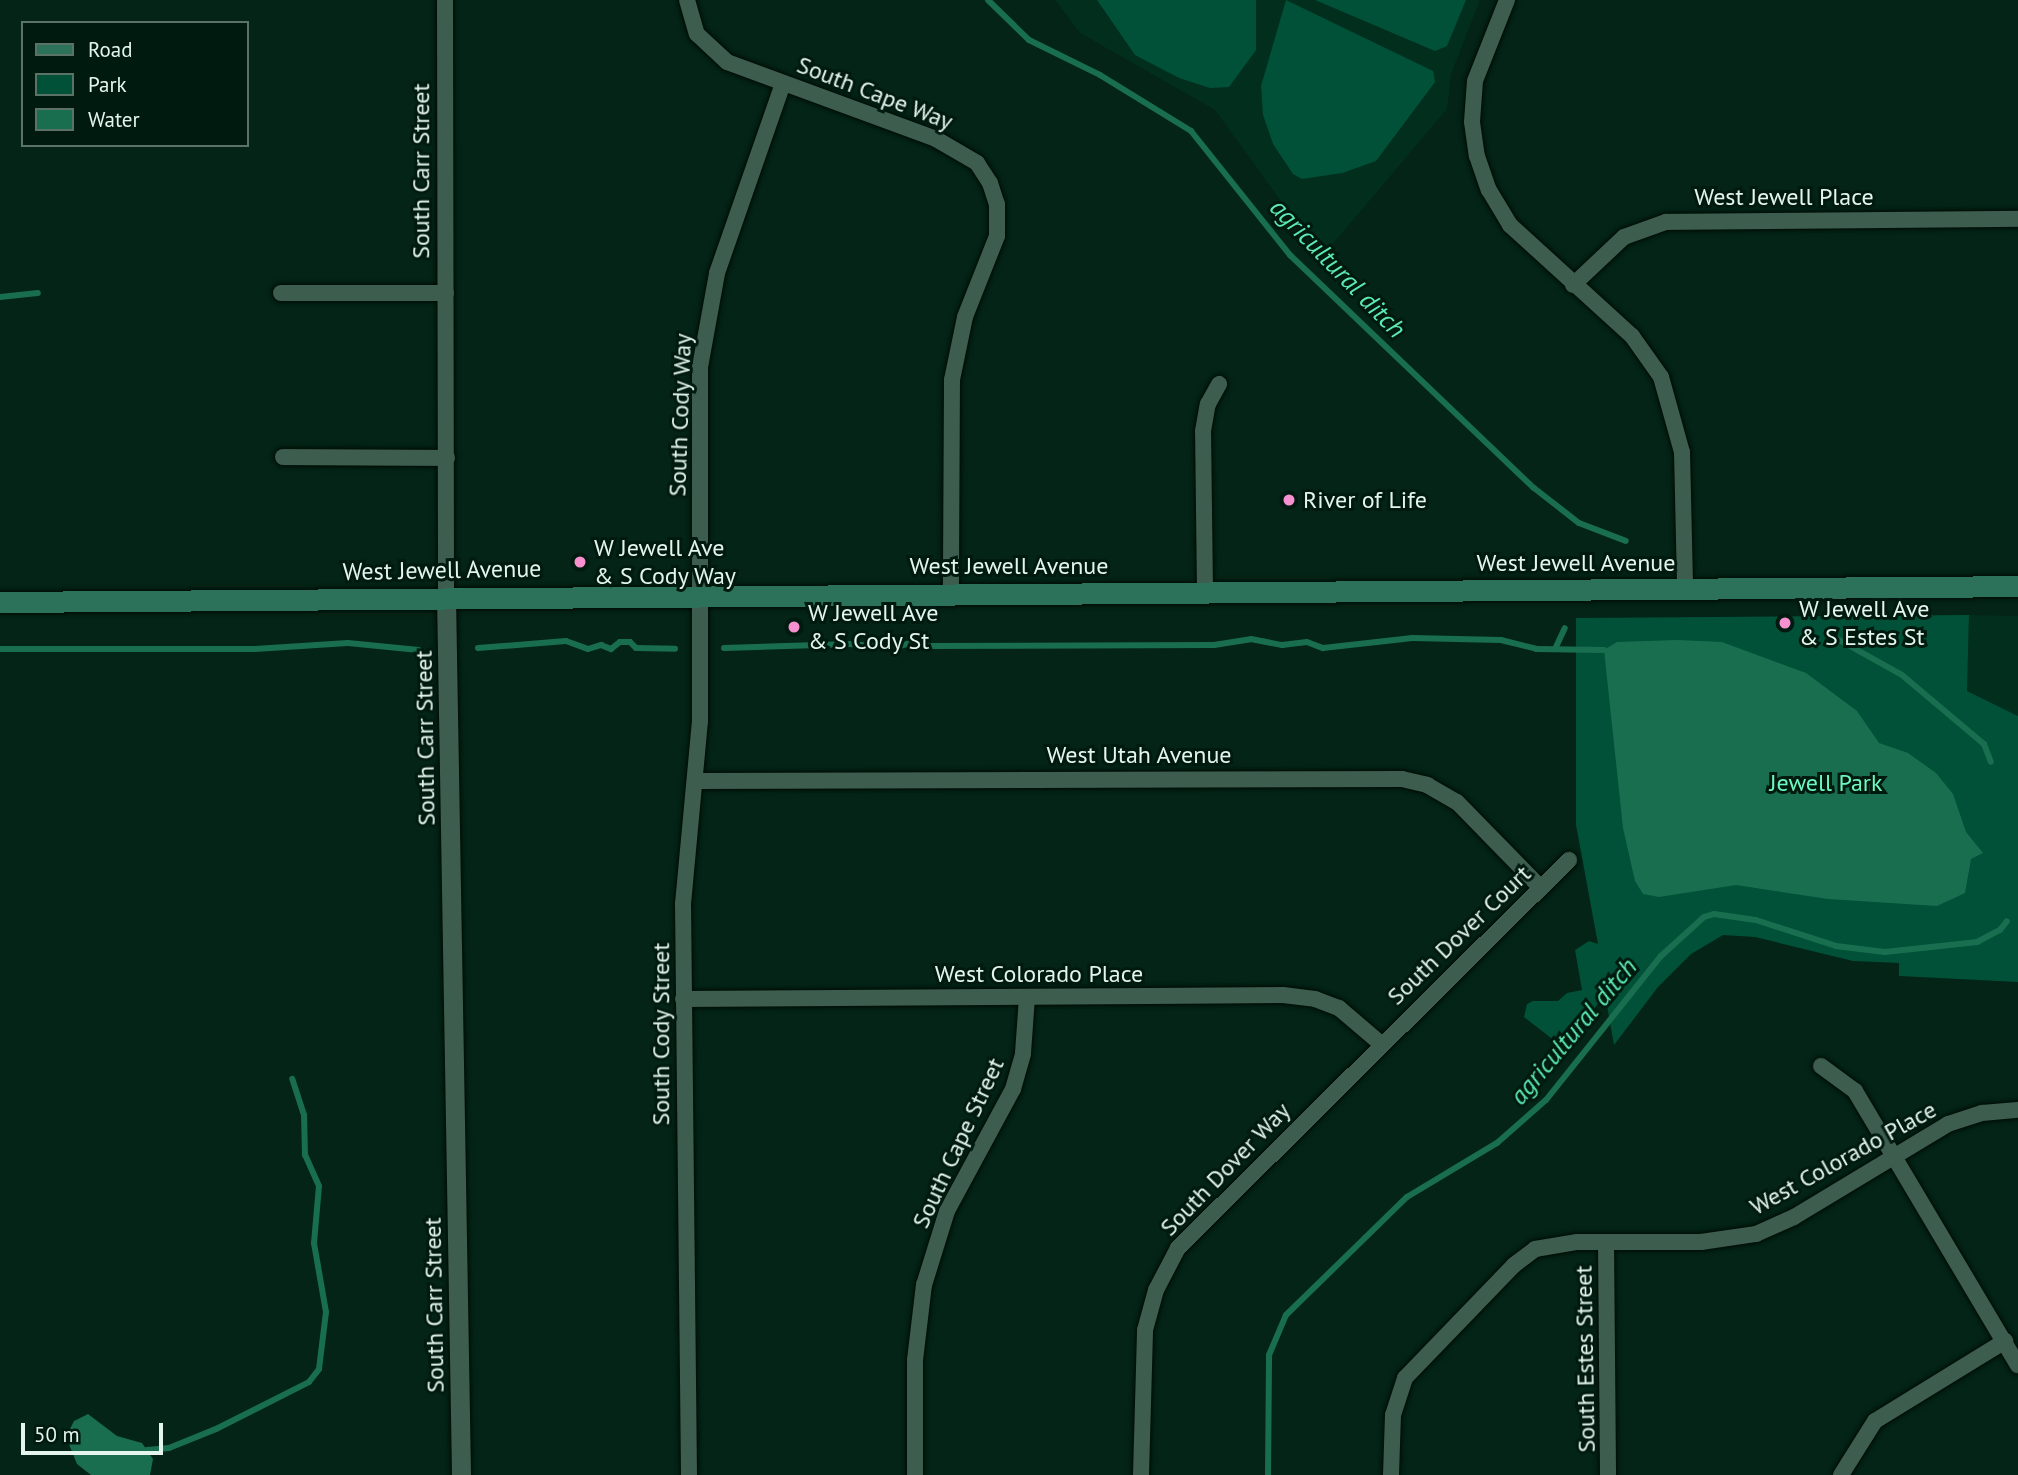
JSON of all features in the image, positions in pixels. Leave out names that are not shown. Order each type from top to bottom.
[{"type":"main road","name":"West Jewell Avenue","points":[[0,602],[446,596],[2018,586]]},
{"type":"street","name":"South Carr Street","points":[[445,0],[446,596],[461,1475]]},
{"type":"street","name":"South Cape Way","points":[[687,0],[697,34],[715,54],[783,83],[955,148],[977,163],[994,194],[997,236],[965,317],[952,380],[951,592]]},
{"type":"street","points":[[1507,0],[1475,81],[1472,122],[1477,156],[1489,190],[1510,225],[1632,336],[1654,364],[1670,398],[1682,452],[1685,589]]},
{"type":"street","name":"South Cody Way","points":[[699,594],[698,401],[707,316],[724,248],[783,83]]},
{"type":"street","name":"West Jewell Place","points":[[1573,285],[1624,237],[1666,222],[2018,219]]},
{"type":"street","points":[[281,293],[446,293]]},
{"type":"street","points":[[1205,591],[1203,421],[1219,384]]},
{"type":"street","points":[[283,457],[447,458]]},
{"type":"street","name":"South Cody Street","points":[[689,1475],[683,999],[685,871],[696,781],[699,594]]},
{"type":"street","name":"West Utah Avenue","points":[[696,781],[1402,779],[1427,785],[1457,802],[1540,887]]},
{"type":"street","name":"South Dover Court","points":[[1380,1043],[1569,860]]},
{"type":"street","name":"West Colorado Place","points":[[683,999],[1301,996],[1339,1008],[1380,1043]]},
{"type":"street","name":"South Cape Street","points":[[915,1475],[915,1360],[924,1285],[947,1211],[1013,1089],[1023,1053],[1027,997]]},
{"type":"street","name":"South Dover Way","points":[[1141,1475],[1142,1348],[1150,1307],[1167,1266],[1203,1219],[1380,1043]]},
{"type":"street","points":[[1821,1066],[1855,1091],[1895,1153],[2018,1366]]},
{"type":"street","name":"West Colorado Place","points":[[1391,1475],[1393,1415],[1399,1389],[1413,1366],[1524,1256],[1553,1244],[1701,1242],[1756,1234],[1794,1217],[1895,1153],[1965,1118],[2018,1110]]},
{"type":"street","name":"South Estes Street","points":[[1606,1242],[1608,1475]]},
{"type":"street","points":[[1841,1475],[1875,1421],[2005,1341]]},
{"type":"shaded area","points":[[1055,0],[1480,0],[1451,74],[1447,109],[1326,252],[1301,229],[1215,110],[1080,33]]},
{"type":"shaded area","points":[[1969,615],[2018,616],[2018,716],[1967,691]]},
{"type":"green space","points":[[1097,0],[1256,0],[1256,50],[1229,87],[1210,88],[1179,78],[1135,55]]},
{"type":"green space","points":[[1286,0],[1433,71],[1435,82],[1376,161],[1342,173],[1302,179],[1293,174],[1273,144],[1263,115],[1261,86]]},
{"type":"green space","points":[[1315,0],[1466,0],[1447,46],[1435,51]]},
{"type":"green space","name":"Jewell Park","points":[[1969,615],[1967,691],[2018,716],[2018,982],[1899,976],[1899,963],[1853,961],[1755,937],[1723,935],[1691,954],[1658,987],[1614,1045],[1605,994],[1559,1057],[1551,1038],[1524,1017],[1527,1004],[1533,1001],[1558,1001],[1567,993],[1582,990],[1575,950],[1589,941],[1598,944],[1576,825],[1576,618]]},
{"type":"water","points":[[1617,642],[1722,642],[1806,673],[1857,711],[1879,743],[1908,753],[1936,773],[1953,794],[1966,832],[1983,853],[1971,859],[1965,893],[1937,906],[1828,899],[1736,885],[1659,897],[1643,894],[1635,881],[1623,828],[1604,650]]},
{"type":"water","points":[[88,1414],[117,1436],[142,1443],[153,1459],[150,1475],[91,1475],[77,1464],[66,1437],[74,1421]]},
{"type":"waterway","name":"agricultural ditch","points":[[988,0],[1029,40],[1100,75],[1191,131],[1290,255],[1534,488],[1579,523],[1626,541]]},
{"type":"waterway","points":[[0,297],[38,293]]},
{"type":"waterway","points":[[1555,649],[1565,628]]},
{"type":"waterway","name":"agricultural ditch","points":[[1832,636],[1902,675],[1984,744],[1991,762]]},
{"type":"waterway","points":[[724,648],[850,644],[894,648],[917,641],[926,646],[1214,645],[1251,639],[1282,645],[1307,642],[1323,648],[1412,638],[1501,640],[1536,649],[1604,650]]},
{"type":"waterway","points":[[478,648],[566,641],[588,649],[601,645],[611,649],[620,642],[630,642],[636,648],[675,649]]},
{"type":"waterway","points":[[0,649],[255,649],[348,643],[419,650]]},
{"type":"waterway","name":"agricultural ditch","points":[[1268,1475],[1269,1355],[1286,1315],[1407,1197],[1497,1143],[1546,1100],[1661,956],[1704,917],[1714,914],[1756,920],[1836,946],[1885,952],[1977,942],[2000,930],[2007,921]]},
{"type":"waterway","points":[[147,1450],[169,1448],[216,1429],[309,1382],[319,1369],[326,1312],[314,1243],[319,1186],[305,1155],[304,1115],[292,1079]]},
{"type":"place","name":"River of Life","points":[[1289,500]]},
{"type":"place","name":"W Jewell Ave & S Cody Way","points":[[580,562]]},
{"type":"place","name":"W Jewell Ave & S Estes St","points":[[1785,623]]},
{"type":"place","name":"W Jewell Ave & S Cody St","points":[[794,627]]}]
